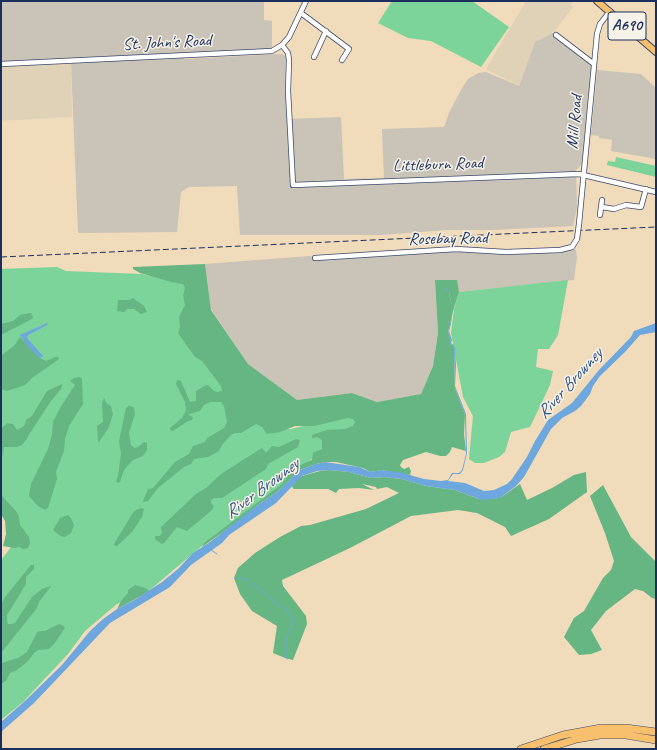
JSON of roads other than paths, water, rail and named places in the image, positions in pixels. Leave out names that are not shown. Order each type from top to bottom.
[{"type":"highway","points":[[521,749],[563,735],[601,728],[626,728],[656,732]]},
{"type":"highway","points":[[544,749],[577,739],[600,736],[626,735],[656,740]]},
{"type":"main road","name":"A690","points":[[597,1],[656,52]]},
{"type":"street","points":[[282,45],[289,38],[306,1]]},
{"type":"street","name":"Mill Road","points":[[577,239],[598,27],[610,12]]},
{"type":"street","points":[[301,14],[349,49],[342,60]]},
{"type":"street","points":[[314,57],[326,31]]},
{"type":"street","points":[[556,35],[594,64]]},
{"type":"street","name":"St. John's Road","points":[[1,64],[272,51],[282,45]]},
{"type":"street","name":"Littleburn Road","points":[[282,45],[288,53],[289,60],[288,91],[293,185],[584,174],[656,192]]},
{"type":"street","points":[[602,207],[614,209],[626,205],[641,207],[646,189]]},
{"type":"street","points":[[600,215],[602,200]]},
{"type":"street","name":"Rosebay Road","points":[[315,258],[449,250],[506,252],[560,250],[572,247],[577,239]]},
{"type":"water","points":[[453,311],[449,331],[452,340],[451,343],[454,345],[455,349],[455,386],[466,414],[467,453],[463,470],[460,474],[453,474],[448,481],[465,483],[484,491],[494,490],[507,484],[512,479],[527,457],[548,420],[572,403],[599,370],[631,337],[634,331],[656,323],[656,332],[640,335],[600,376],[581,406],[562,418],[551,429],[524,477],[516,486],[500,498],[482,500],[455,490],[426,486],[402,479],[384,477],[371,478],[349,472],[330,470],[317,471],[302,476],[276,503],[229,535],[222,543],[191,565],[170,587],[110,623],[34,703],[1,732],[1,722],[62,665],[90,631],[103,619],[162,582],[178,569],[193,553],[277,492],[300,470],[325,462],[359,467],[371,472],[381,470],[399,472],[424,479],[441,481],[448,480],[452,473],[459,473],[462,470],[466,454],[465,415],[455,388],[454,348],[453,345],[449,344],[451,339],[448,333]]},
{"type":"water","points":[[47,323],[48,324],[28,335],[27,338],[43,356],[40,358],[29,348],[20,335]]},
{"type":"waterway","points":[[211,550],[217,554]]},
{"type":"waterway","points":[[237,578],[246,579],[288,611],[292,617],[292,627],[287,636],[287,659]]},
{"type":"railway","points":[[1,257],[656,227]]},
{"type":"water label","name":"River Browney","points":[[570,384]]},
{"type":"water label","name":"River Browney","points":[[262,489]]}]
